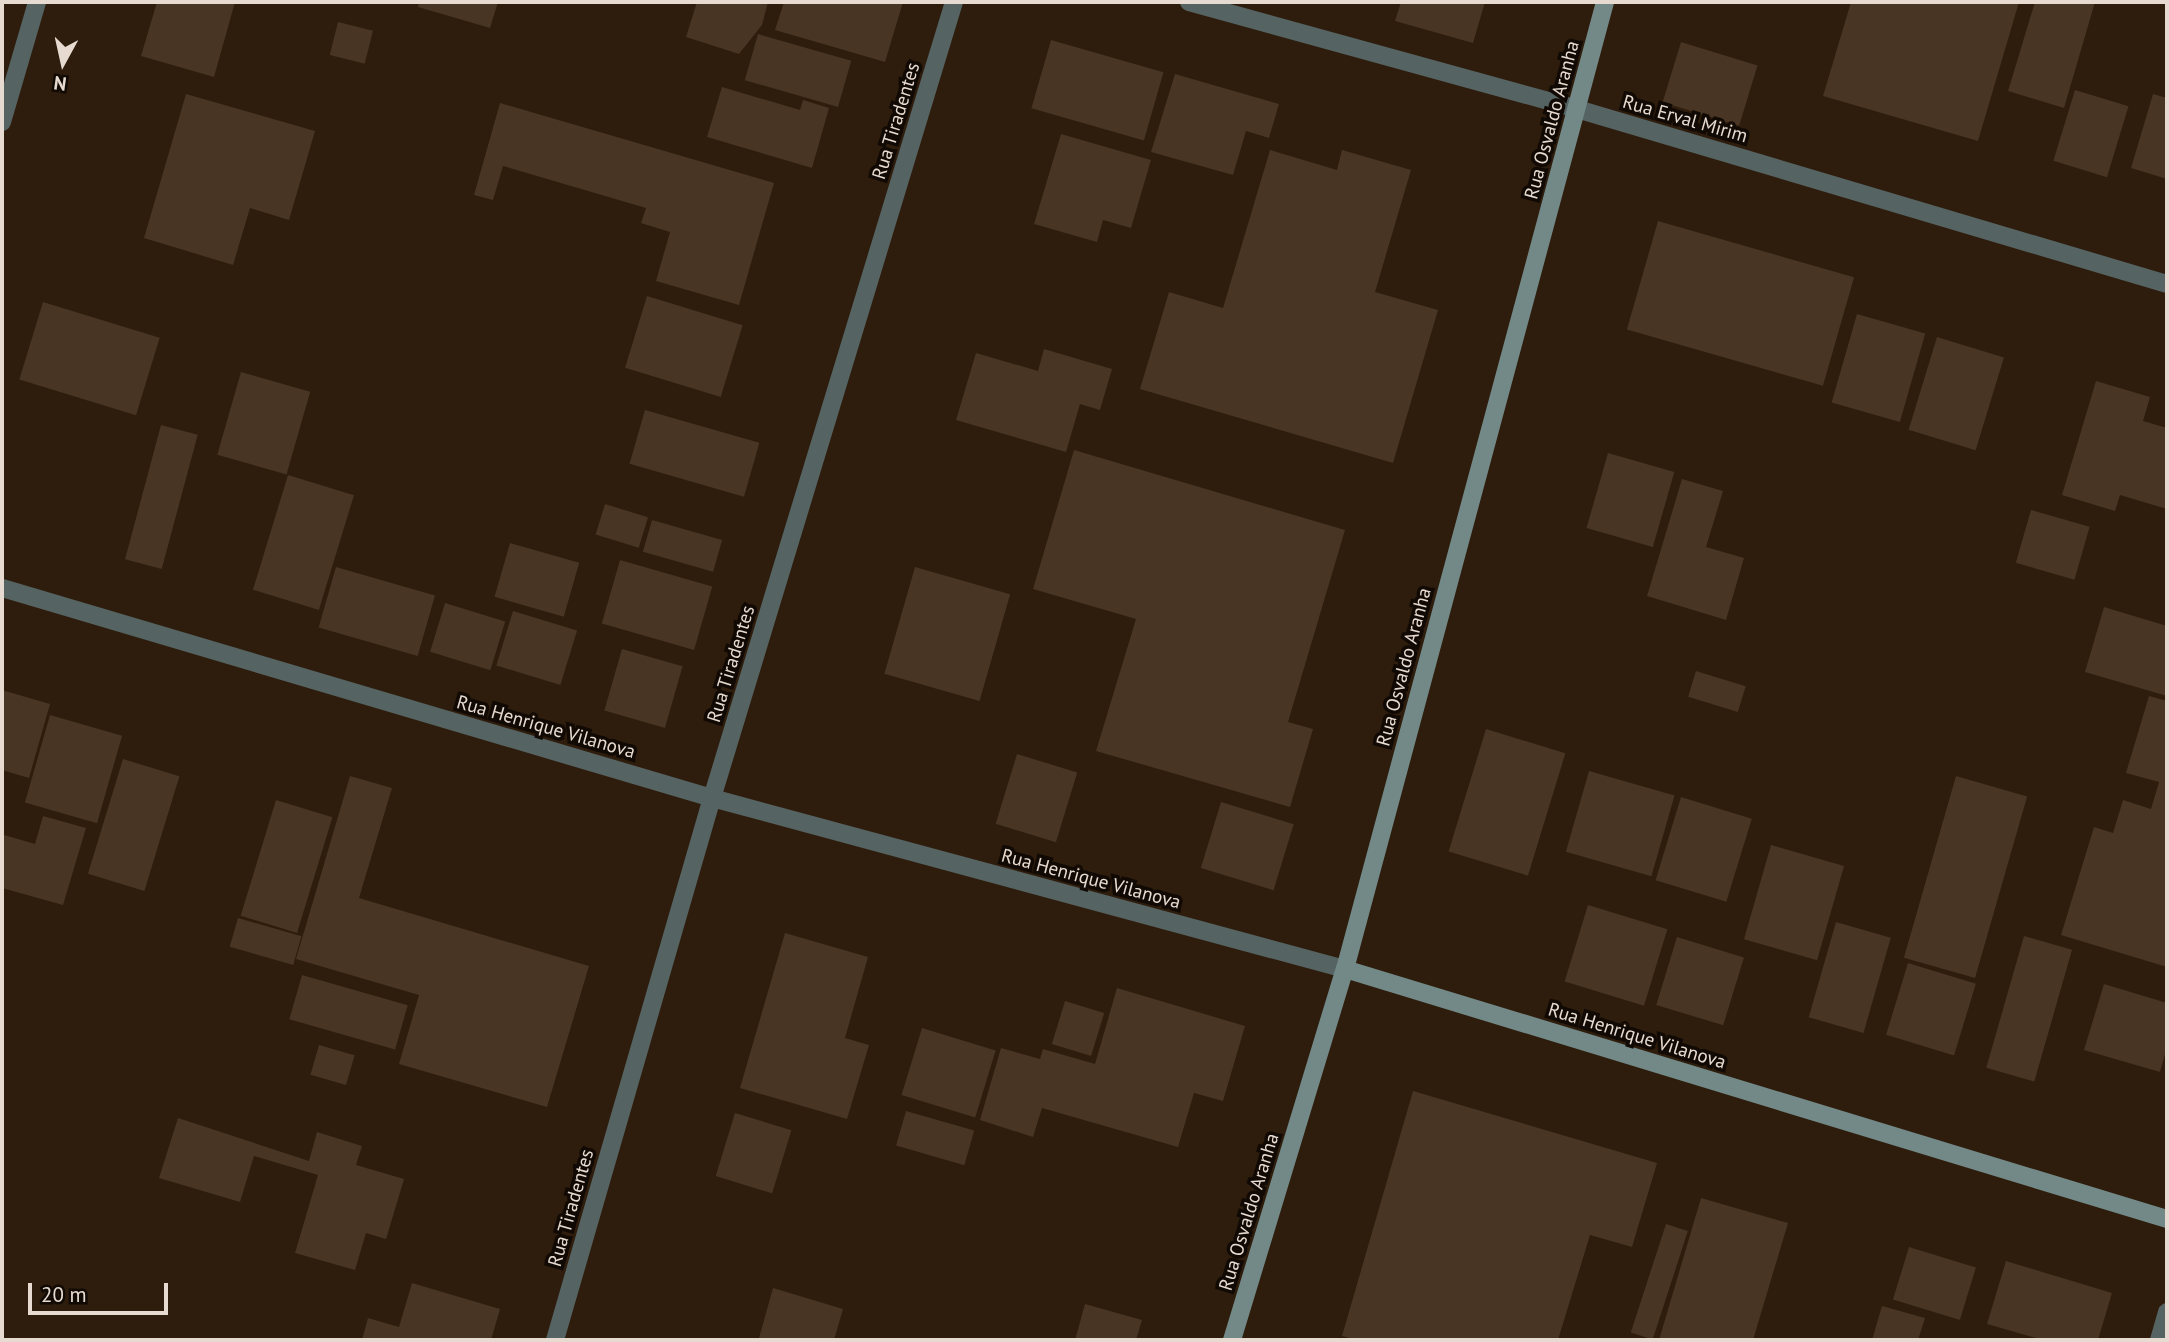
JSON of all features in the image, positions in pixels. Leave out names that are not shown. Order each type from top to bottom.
[{"type":"main road","name":"Rua Osvaldo Aranha","points":[[1232,1340],[1345,969],[1605,2]]},
{"type":"main road","name":"Rua Henrique Vilanova","points":[[1345,969],[2167,1219]]},
{"type":"street","points":[[2,122],[37,2]]},
{"type":"street","name":"Rua Tiradentes","points":[[555,1340],[712,798],[954,2]]},
{"type":"street","name":"Rua Erval Mirim","points":[[1189,2],[1577,109],[2167,284]]},
{"type":"street","name":"Rua Henrique Vilanova","points":[[2,588],[712,798],[1345,969]]},
{"type":"street","points":[[2159,1340],[2167,1311]]},
{"type":"building","points":[[157,2],[235,2],[214,77],[141,56]]},
{"type":"building","points":[[419,2],[498,2],[490,28],[418,7]]},
{"type":"building","points":[[697,2],[768,2],[762,25],[739,54],[686,37]]},
{"type":"building","points":[[784,2],[903,2],[885,62],[775,30]]},
{"type":"building","points":[[1401,2],[1485,2],[1473,43],[1395,21]]},
{"type":"building","points":[[1851,2],[2019,2],[1978,141],[1823,96]]},
{"type":"building","points":[[2035,2],[2095,2],[2064,108],[2008,91]]},
{"type":"building","points":[[338,22],[373,31],[365,64],[330,55]]},
{"type":"building","points":[[758,34],[851,61],[838,107],[745,80]]},
{"type":"building","points":[[1051,40],[1163,72],[1144,140],[1031,108]]},
{"type":"building","points":[[1681,42],[1758,65],[1739,126],[1663,102]]},
{"type":"building","points":[[1175,74],[1279,104],[1269,138],[1246,131],[1233,175],[1151,152]]},
{"type":"building","points":[[722,87],[800,110],[803,100],[829,108],[812,168],[707,137]]},
{"type":"building","points":[[2075,90],[2129,106],[2107,177],[2053,161]]},
{"type":"building","points":[[186,94],[315,131],[289,220],[250,208],[233,265],[144,238]]},
{"type":"building","points":[[2153,94],[2167,98],[2167,179],[2131,168]]},
{"type":"building","points":[[500,103],[774,183],[739,305],[656,281],[670,232],[641,223],[646,208],[503,166],[493,200],[474,195]]},
{"type":"building","points":[[1061,134],[1151,160],[1131,228],[1103,220],[1097,242],[1034,224]]},
{"type":"building","points":[[1270,150],[1337,170],[1342,150],[1411,170],[1375,292],[1438,310],[1393,463],[1140,389],[1169,292],[1223,308]]},
{"type":"building","points":[[1658,221],[1854,277],[1823,386],[1627,330]]},
{"type":"building","points":[[647,296],[743,325],[721,397],[625,368]]},
{"type":"building","points":[[43,302],[160,338],[136,415],[19,379]]},
{"type":"building","points":[[1857,314],[1925,334],[1900,422],[1832,402]]},
{"type":"building","points":[[1937,337],[2004,357],[1976,450],[1909,430]]},
{"type":"building","points":[[1044,349],[1112,369],[1100,410],[1080,404],[1066,452],[956,420],[976,353],[1038,371]]},
{"type":"building","points":[[241,372],[310,392],[287,475],[217,455]]},
{"type":"building","points":[[2096,381],[2150,397],[2143,421],[2167,428],[2167,509],[2120,495],[2115,511],[2062,495]]},
{"type":"building","points":[[645,410],[759,443],[744,497],[630,464]]},
{"type":"building","points":[[161,425],[198,435],[162,569],[125,559]]},
{"type":"building","points":[[1074,450],[1345,530],[1288,722],[1313,729],[1290,807],[1096,751],[1136,619],[1033,589]]},
{"type":"building","points":[[1608,453],[1674,472],[1653,547],[1587,528]]},
{"type":"building","points":[[288,475],[354,495],[319,610],[253,590]]},
{"type":"building","points":[[1682,479],[1723,491],[1706,547],[1744,558],[1726,620],[1647,596]]},
{"type":"building","points":[[605,504],[648,517],[639,548],[596,535]]},
{"type":"building","points":[[2031,510],[2090,527],[2074,580],[2016,563]]},
{"type":"building","points":[[652,520],[722,540],[713,572],[643,552]]},
{"type":"building","points":[[510,543],[579,563],[564,617],[495,597]]},
{"type":"building","points":[[620,560],[712,586],[694,650],[602,623]]},
{"type":"building","points":[[336,567],[435,595],[418,656],[319,628]]},
{"type":"building","points":[[915,567],[1010,594],[980,701],[884,674]]},
{"type":"building","points":[[445,603],[505,621],[490,670],[430,652]]},
{"type":"building","points":[[2104,607],[2167,626],[2167,696],[2085,672]]},
{"type":"building","points":[[513,611],[577,631],[560,685],[496,666]]},
{"type":"building","points":[[622,649],[683,666],[665,728],[604,711]]},
{"type":"building","points":[[1696,671],[1746,686],[1738,712],[1688,697]]},
{"type":"building","points":[[2,690],[50,704],[29,778],[2,770]]},
{"type":"building","points":[[2149,696],[2167,701],[2167,967],[2061,935],[2094,827],[2113,833],[2123,800],[2151,809],[2159,782],[2126,773]]},
{"type":"building","points":[[50,715],[122,736],[97,823],[25,802]]},
{"type":"building","points":[[1486,729],[1565,753],[1528,876],[1449,851]]},
{"type":"building","points":[[1017,754],[1077,772],[1056,842],[996,824]]},
{"type":"building","points":[[123,759],[179,776],[144,891],[88,874]]},
{"type":"building","points":[[1589,771],[1675,796],[1651,876],[1566,852]]},
{"type":"building","points":[[350,776],[392,788],[359,898],[589,966],[547,1107],[399,1064],[419,995],[296,959]]},
{"type":"building","points":[[1956,776],[2027,796],[1975,978],[1904,958]]},
{"type":"building","points":[[1681,797],[1752,819],[1726,902],[1656,880]]},
{"type":"building","points":[[276,800],[332,817],[297,933],[241,916]]},
{"type":"building","points":[[1221,802],[1294,824],[1274,890],[1201,868]]},
{"type":"building","points":[[43,816],[86,828],[63,905],[2,888],[4,835],[35,844]]},
{"type":"building","points":[[1771,845],[1844,866],[1817,960],[1744,939]]},
{"type":"building","points":[[1588,905],[1667,929],[1644,1006],[1565,982]]},
{"type":"building","points":[[238,918],[301,936],[293,965],[230,947]]},
{"type":"building","points":[[1836,922],[1891,938],[1864,1033],[1809,1017]]},
{"type":"building","points":[[785,933],[868,957],[845,1038],[869,1045],[847,1119],[740,1088]]},
{"type":"building","points":[[2024,936],[2072,950],[2034,1081],[1986,1068]]},
{"type":"building","points":[[1677,937],[1744,957],[1723,1025],[1656,1005]]},
{"type":"building","points":[[1908,963],[1976,984],[1954,1055],[1886,1035]]},
{"type":"building","points":[[302,975],[408,1005],[395,1050],[289,1019]]},
{"type":"building","points":[[2104,984],[2167,1003],[2167,1047],[2160,1072],[2084,1050]]},
{"type":"building","points":[[1117,988],[1245,1026],[1223,1101],[1194,1093],[1178,1147],[1042,1108],[1033,1137],[980,1120],[1001,1048],[1040,1059],[1043,1049],[1095,1064]]},
{"type":"building","points":[[1065,1001],[1104,1013],[1091,1056],[1052,1044]]},
{"type":"building","points":[[922,1028],[996,1051],[975,1117],[902,1095]]},
{"type":"building","points":[[319,1045],[355,1055],[346,1085],[310,1075]]},
{"type":"building","points":[[1413,1091],[1657,1163],[1632,1247],[1590,1235],[1558,1340],[1357,1340],[1342,1336]]},
{"type":"building","points":[[906,1111],[974,1131],[964,1165],[896,1146]]},
{"type":"building","points":[[735,1113],[791,1130],[772,1193],[716,1176]]},
{"type":"building","points":[[178,1118],[309,1161],[317,1132],[362,1146],[356,1165],[404,1179],[386,1239],[366,1233],[355,1270],[295,1253],[318,1175],[254,1156],[240,1202],[159,1178]]},
{"type":"building","points":[[1701,1198],[1788,1223],[1753,1340],[1659,1340]]},
{"type":"building","points":[[1666,1224],[1688,1231],[1653,1340],[1631,1332]]},
{"type":"building","points":[[1909,1247],[1976,1267],[1960,1320],[1893,1300]]},
{"type":"building","points":[[2006,1261],[2112,1293],[2098,1340],[2043,1340],[1987,1324]]},
{"type":"building","points":[[412,1283],[500,1309],[491,1340],[362,1340],[368,1318],[399,1327]]},
{"type":"building","points":[[773,1288],[843,1309],[834,1340],[759,1338]]},
{"type":"building","points":[[1085,1304],[1142,1320],[1136,1340],[1075,1340]]},
{"type":"building","points":[[1882,1306],[1925,1318],[1918,1340],[1872,1340]]}]
